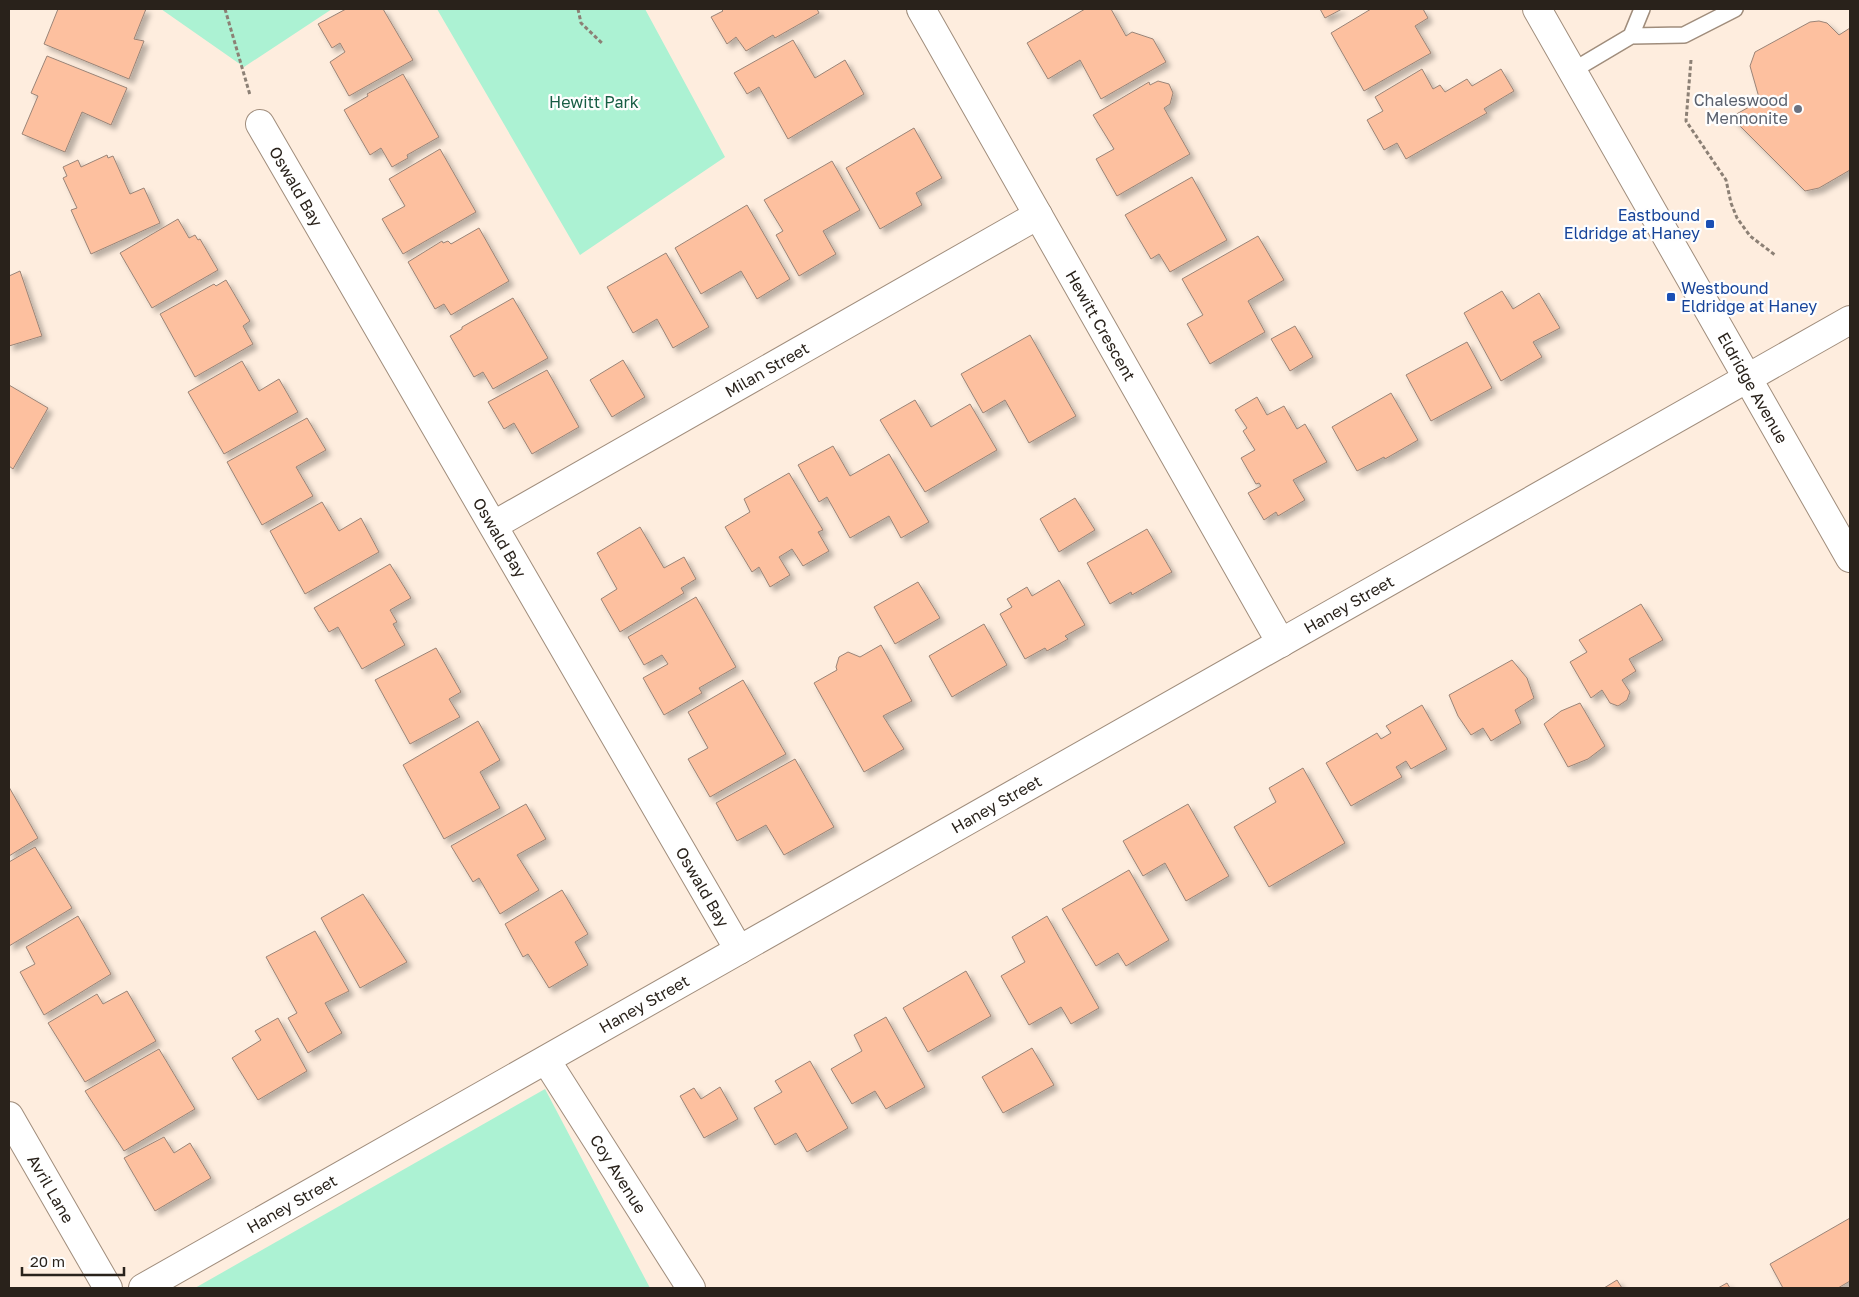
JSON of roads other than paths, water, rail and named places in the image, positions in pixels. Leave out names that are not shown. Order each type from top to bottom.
[{"type":"street","name":"Hewitt Crescent","points":[[921,9],[1280,643]]},
{"type":"street","name":"Eldridge Avenue","points":[[1537,9],[1850,558]]},
{"type":"street","name":"Oswald Bay","points":[[260,124],[739,950]]},
{"type":"street","name":"Milan Street","points":[[494,525],[1038,215]]},
{"type":"street","name":"Haney Street","points":[[143,1288],[1850,320]]},
{"type":"street","name":"Coy Avenue","points":[[546,1060],[691,1288]]},
{"type":"street","name":"Avril Lane","points":[[9,1116],[108,1288]]},
{"type":"lane","points":[[1630,36],[1642,9]]},
{"type":"lane","points":[[1572,71],[1630,36],[1684,35],[1735,9]]},
{"type":"place","name":"Chaleswood Mennonite","points":[[1798,109]]},
{"type":"place","name":"Eastbound Eldridge at Haney","points":[[1710,224]]},
{"type":"place","name":"Westbound Eldridge at Haney","points":[[1671,297]]},
{"type":"park label","name":"Hewitt Park","points":[[594,102]]}]
